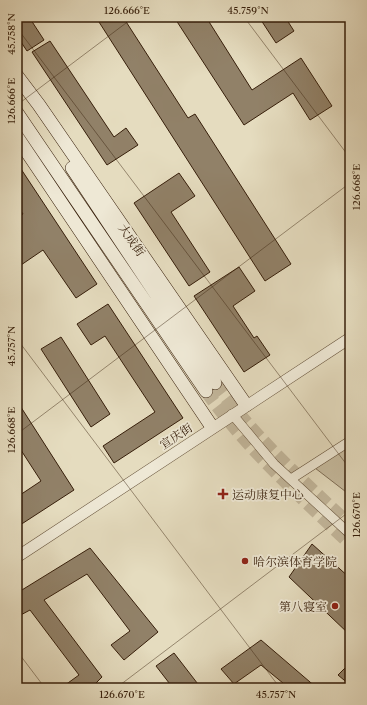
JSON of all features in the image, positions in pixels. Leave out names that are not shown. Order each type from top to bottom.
[{"type":"main road","name":"大成街","points":[[17,76],[39,105],[246,405]]},
{"type":"main road","name":"大成街","points":[[17,85],[210,387],[17,113]]},
{"type":"main road","points":[[17,137],[212,427]]},
{"type":"street","name":"宣庆街","points":[[17,557],[212,427],[350,338]]},
{"type":"street","points":[[232,414],[274,464],[348,529]]},
{"type":"street","points":[[291,479],[350,441]]},
{"type":"shaded area","points":[[350,445],[350,495],[315,468]]},
{"type":"building","points":[[17,17],[29,17],[44,40],[27,51],[17,36]]},
{"type":"building","points":[[107,17],[123,17],[188,118],[195,114],[291,264],[265,281],[99,22]]},
{"type":"building","points":[[174,17],[206,17],[252,90],[301,58],[332,106],[310,120],[293,93],[244,125]]},
{"type":"building","points":[[259,17],[285,17],[294,31],[276,43]]},
{"type":"building","points":[[50,41],[114,137],[126,128],[138,145],[107,165],[32,52]]},
{"type":"building","points":[[21,169],[97,284],[76,298],[43,250],[21,265],[17,259],[17,218],[23,214],[17,205],[17,172]]},
{"type":"building","points":[[179,173],[195,196],[171,212],[210,272],[189,286],[134,203]]},
{"type":"building","points":[[239,267],[255,291],[233,306],[254,338],[257,336],[270,355],[244,372],[194,296]]},
{"type":"building","points":[[108,304],[183,418],[114,463],[103,446],[155,412],[105,336],[91,345],[77,324]]},
{"type":"building","points":[[61,337],[110,414],[91,427],[41,349]]},
{"type":"building","points":[[17,401],[74,490],[17,527],[17,497],[41,481],[17,444]]},
{"type":"building","name":"第八寝室","points":[[312,544],[350,578],[350,635],[289,577]]},
{"type":"building","points":[[90,548],[158,632],[124,660],[111,645],[130,631],[87,574],[44,600],[102,677],[91,688],[61,688],[79,675],[30,610],[17,617],[17,593]]},
{"type":"building","points":[[261,640],[317,688],[289,688],[261,665],[234,684],[221,669]]},
{"type":"building","points":[[174,653],[201,688],[173,688],[156,666]]},
{"type":"building","points":[[350,663],[350,685],[338,675]]},
{"type":"tunnel","points":[[215,383],[245,421],[262,439],[296,474],[350,525]]},
{"type":"tunnel","points":[[206,391],[238,432],[256,452],[293,490],[350,544]]},
{"type":"place","name":"运动康复中心","points":[[223,494]]},
{"type":"place","name":"哈尔滨体育学院","points":[[245,561]]},
{"type":"place","name":"第八寝室","points":[[335,606]]}]
